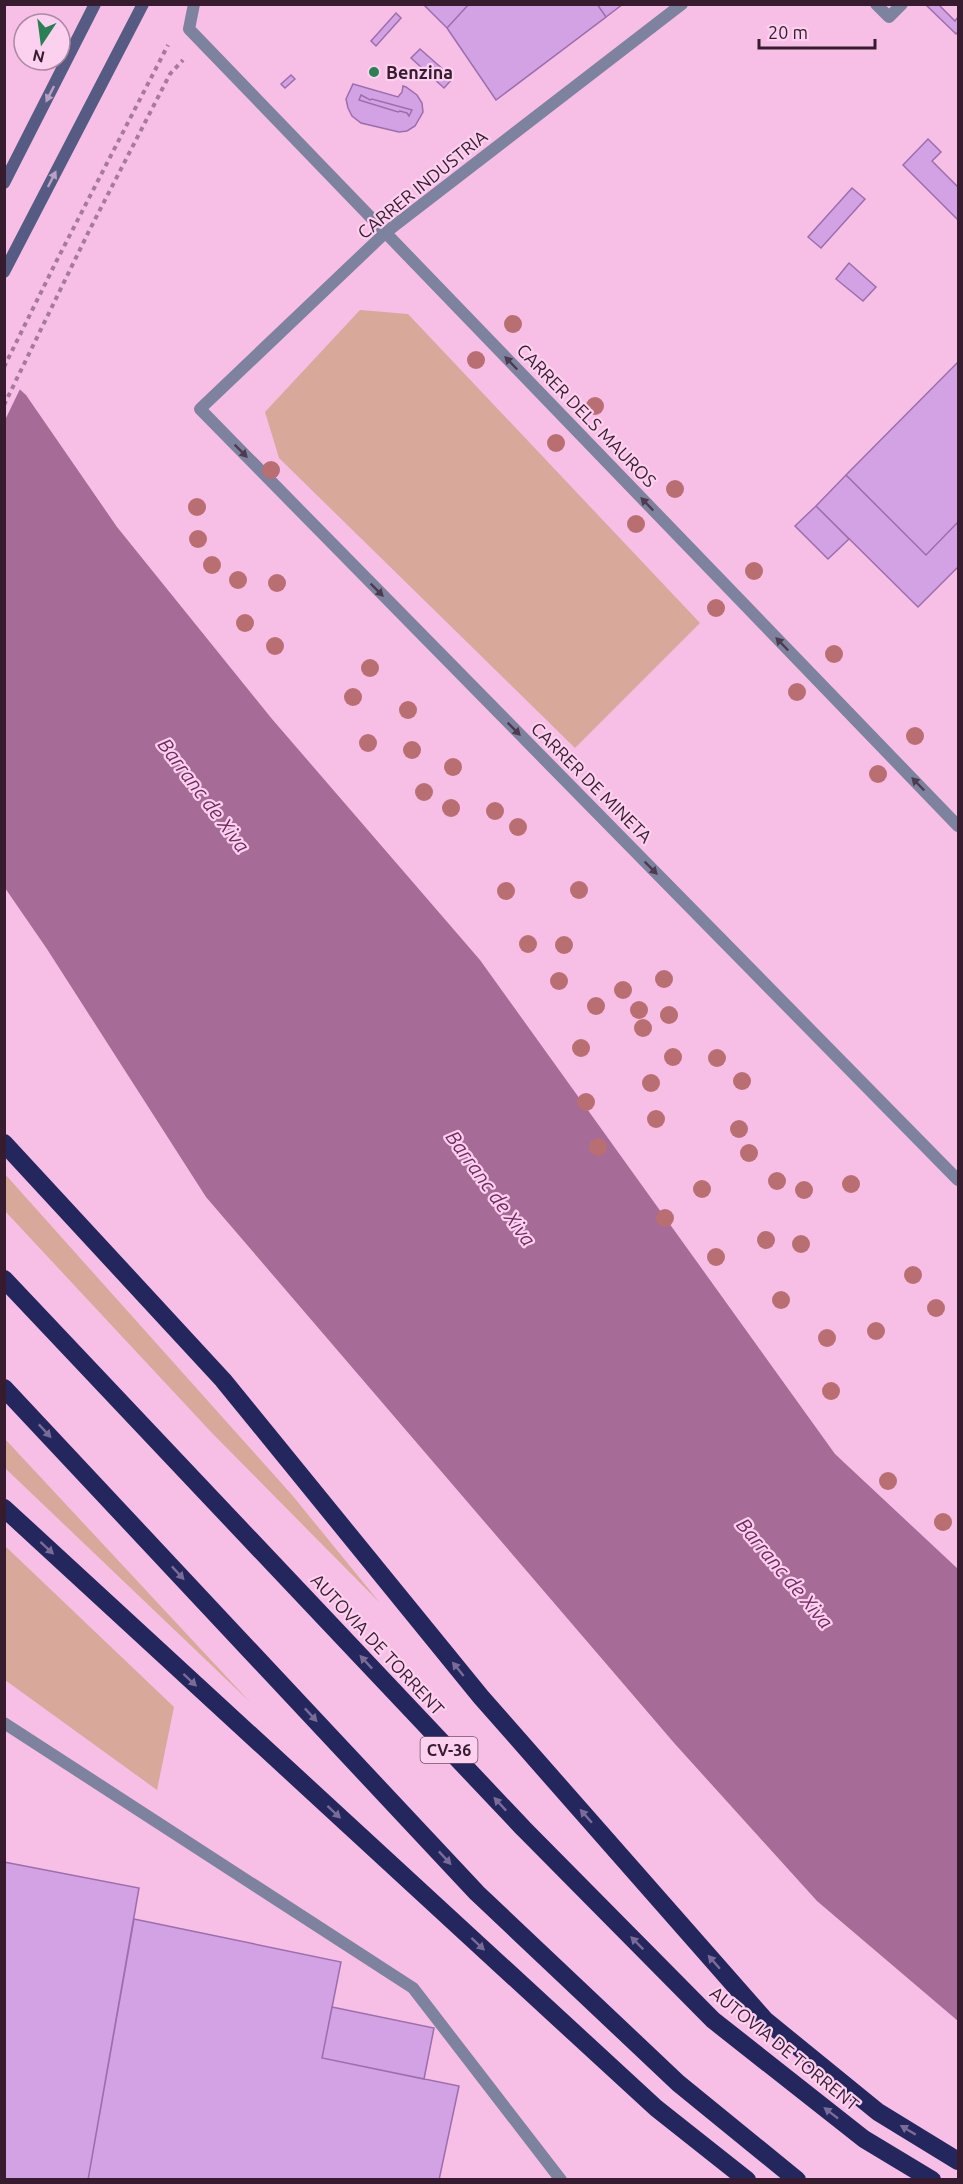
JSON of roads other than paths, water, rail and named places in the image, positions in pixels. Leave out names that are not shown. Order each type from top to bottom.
[{"type":"highway","points":[[4,1143],[223,1380],[481,1697],[765,2020],[878,2112],[958,2161]]},
{"type":"highway","name":"AUTOVIA DE TORRENT","points":[[4,1279],[523,1828],[712,2020],[864,2139],[932,2180]]},
{"type":"highway","points":[[4,1388],[477,1893],[678,2083],[797,2180]]},
{"type":"highway","points":[[4,1508],[656,2108],[747,2180]]},
{"type":"main road","points":[[4,183],[95,4]]},
{"type":"main road","points":[[4,272],[143,4]]},
{"type":"street","name":"CARRER DELS MAUROS","points":[[194,4],[189,29],[958,826]]},
{"type":"street","name":"CARRER INDUSTRIA","points":[[200,409],[385,233],[682,4]]},
{"type":"street","points":[[876,4],[889,18],[902,4]]},
{"type":"street","name":"CARRER DE MINETA","points":[[200,409],[958,1180]]},
{"type":"street","points":[[4,1724],[413,1988],[561,2180]]},
{"type":"water","name":"Barranc de Xiva","points":[[4,375],[26,395],[117,527],[272,719],[480,960],[835,1454],[958,1569],[958,2021],[817,1901],[675,1744],[206,1197],[47,949],[5,888]]},
{"type":"place","name":"Benzina","points":[[374,72]]}]
